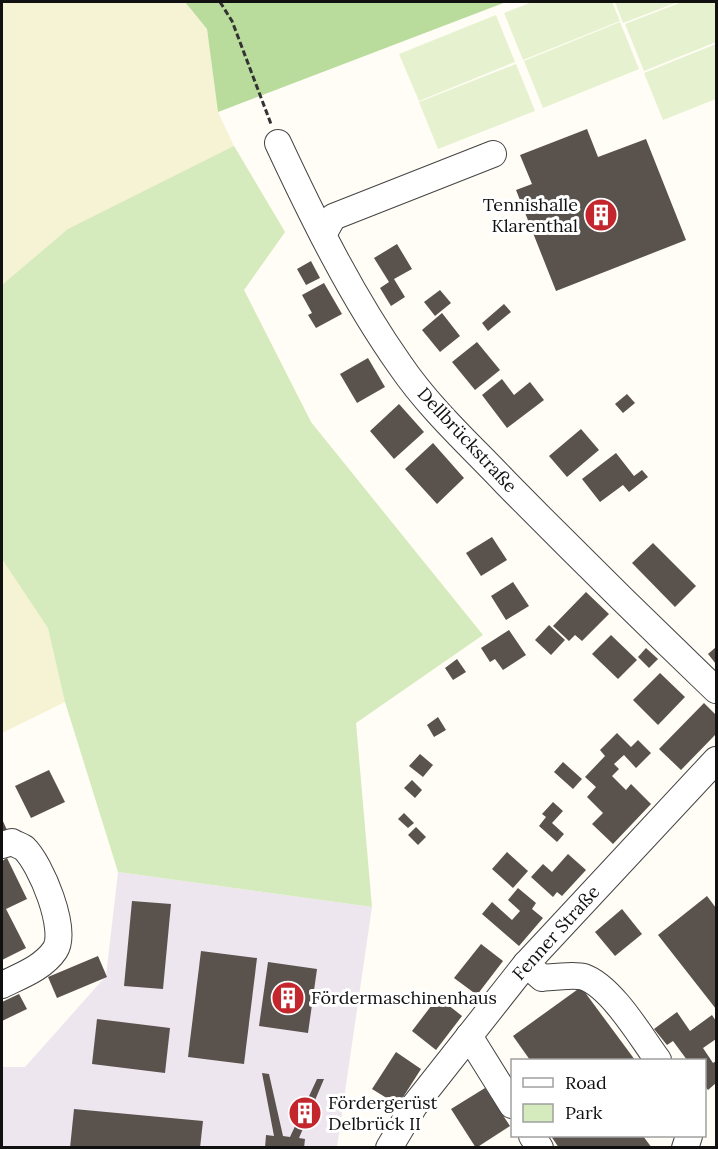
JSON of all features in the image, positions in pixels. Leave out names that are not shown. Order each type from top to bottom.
[{"type":"street","name":"Dellbrückstraße","points":[[278,143],[323,235],[373,324],[400,366],[426,398],[520,497],[717,690]]},
{"type":"street","points":[[323,235],[333,217],[493,154]]},
{"type":"street","name":"Fenner Straße","points":[[389,1148],[414,1106],[526,964],[717,760]]},
{"type":"street","points":[[2,845],[12,842],[24,848],[44,880],[57,922],[56,948],[45,962],[2,985]]},
{"type":"street","points":[[526,964],[542,978],[584,977],[599,987],[617,1002],[657,1059]]},
{"type":"street","points":[[469,1036],[511,1102]]},
{"type":"path","points":[[220,2],[232,21],[278,143]]},
{"type":"shaded area","points":[[2,2],[185,2],[207,29],[218,112],[234,146],[285,232],[244,290],[311,422],[174,527],[65,702],[2,733]]},
{"type":"shaded area","points":[[118,872],[372,907],[337,1147],[2,1147],[2,1067],[25,1067],[106,976]]},
{"type":"green space","points":[[185,2],[506,2],[218,112],[207,29]]},
{"type":"green space","points":[[532,2],[612,2],[620,21],[523,60],[504,13]]},
{"type":"green space","points":[[615,2],[678,2],[623,23]]},
{"type":"green space","points":[[682,2],[716,2],[716,42],[644,71],[625,24]]},
{"type":"green space","points":[[496,15],[515,62],[419,101],[399,54]]},
{"type":"green space","points":[[620,22],[639,69],[543,108],[524,61]]},
{"type":"green space","points":[[716,44],[716,99],[663,120],[644,73]]},
{"type":"green space","points":[[516,64],[535,111],[438,149],[419,102]]},
{"type":"green space","points":[[234,146],[285,232],[244,290],[311,422],[483,635],[356,723],[372,907],[118,872],[65,702],[48,628],[2,559],[2,285],[68,229]]},
{"type":"building","name":"Tennishalle Klarenthal","points":[[587,129],[598,157],[646,139],[686,240],[556,291],[516,190],[532,184],[520,155]]},
{"type":"building","points":[[397,244],[412,269],[394,279],[405,297],[391,306],[380,288],[389,282],[374,258]]},
{"type":"building","points":[[311,261],[320,278],[306,285],[297,269]]},
{"type":"building","points":[[324,283],[342,314],[316,328],[308,315],[312,313],[302,295]]},
{"type":"building","points":[[440,290],[451,303],[435,316],[424,302]]},
{"type":"building","points":[[504,304],[511,312],[488,331],[482,323]]},
{"type":"building","points":[[442,313],[460,336],[440,352],[422,330]]},
{"type":"building","points":[[477,342],[500,370],[475,390],[452,362]]},
{"type":"building","points":[[368,358],[385,387],[357,403],[340,374]]},
{"type":"building","points":[[502,379],[514,395],[530,382],[544,400],[507,428],[482,395]]},
{"type":"building","points":[[627,394],[635,403],[623,413],[615,404]]},
{"type":"building","points":[[399,404],[424,432],[394,459],[370,431]]},
{"type":"building","points":[[581,429],[599,450],[567,477],[549,456]]},
{"type":"building","points":[[433,443],[464,478],[437,504],[405,469]]},
{"type":"building","points":[[616,453],[634,476],[642,470],[648,477],[629,492],[623,485],[600,502],[582,479]]},
{"type":"building","points":[[492,537],[507,560],[481,576],[466,553]]},
{"type":"building","points":[[653,543],[696,586],[675,607],[632,563]]},
{"type":"building","points":[[513,582],[529,606],[506,620],[491,596]]},
{"type":"building","points":[[586,592],[609,614],[582,641],[575,635],[569,641],[553,626]]},
{"type":"building","points":[[549,625],[565,640],[551,655],[535,640]]},
{"type":"building","points":[[509,630],[526,655],[503,670],[495,659],[490,662],[481,648]]},
{"type":"building","points":[[611,635],[637,660],[618,679],[592,654]]},
{"type":"building","points":[[716,647],[716,664],[708,654]]},
{"type":"building","points":[[646,648],[658,659],[649,668],[638,657]]},
{"type":"building","points":[[457,659],[466,672],[453,680],[445,668]]},
{"type":"building","points":[[660,673],[685,697],[658,725],[633,700]]},
{"type":"building","points":[[704,703],[716,715],[716,734],[681,770],[659,749]]},
{"type":"building","points":[[438,717],[446,730],[434,737],[427,725]]},
{"type":"building","points":[[617,733],[631,747],[638,740],[651,753],[636,768],[624,755],[614,764],[619,769],[612,776],[626,790],[631,784],[651,804],[613,844],[592,824],[603,813],[587,797],[596,787],[585,777],[605,756],[600,750]]},
{"type":"building","points":[[420,754],[433,765],[423,777],[409,766]]},
{"type":"building","points":[[563,762],[582,779],[573,789],[554,772]]},
{"type":"building","points":[[49,770],[65,802],[31,818],[15,786]]},
{"type":"building","points":[[412,780],[422,790],[415,798],[404,788]]},
{"type":"building","points":[[553,802],[563,811],[552,823],[564,834],[557,842],[539,826],[546,817],[542,814]]},
{"type":"building","points":[[404,813],[414,823],[408,828],[398,819]]},
{"type":"building","points":[[2,819],[7,830],[2,833]]},
{"type":"building","points":[[416,827],[426,837],[418,845],[408,835]]},
{"type":"building","points":[[507,852],[528,871],[513,888],[492,869]]},
{"type":"building","points":[[568,854],[586,870],[562,896],[557,892],[553,897],[531,877],[543,864],[552,872]]},
{"type":"building","points":[[7,858],[27,899],[6,909],[26,948],[2,960],[2,861]]},
{"type":"building","points":[[518,888],[536,903],[532,909],[543,918],[519,946],[482,914],[492,902],[512,920],[520,911],[508,900]]},
{"type":"building","points":[[707,896],[716,908],[716,1009],[658,935]]},
{"type":"building","points":[[132,901],[171,904],[163,989],[124,986]]},
{"type":"building","points":[[622,909],[642,934],[615,956],[595,932]]},
{"type":"building","points":[[481,944],[503,961],[477,995],[454,978]]},
{"type":"building","points":[[201,951],[257,958],[244,1064],[188,1057]]},
{"type":"building","points":[[98,956],[107,977],[57,998],[48,977]]},
{"type":"building","name":"Fördermaschinenhaus","points":[[268,962],[317,969],[308,1033],[259,1026]]},
{"type":"building","points":[[581,987],[634,1059],[529,1059],[513,1036]]},
{"type":"building","points":[[19,994],[27,1009],[2,1021],[2,1002]]},
{"type":"building","points":[[438,997],[462,1016],[436,1050],[412,1031]]},
{"type":"building","points":[[677,1012],[690,1031],[712,1015],[716,1021],[716,1039],[703,1048],[713,1063],[716,1061],[716,1083],[708,1090],[706,1088],[706,1059],[686,1059],[673,1041],[667,1045],[654,1029]]},
{"type":"building","points":[[97,1019],[170,1028],[165,1073],[92,1064]]},
{"type":"building","points":[[396,1052],[421,1069],[398,1105],[372,1089]]},
{"type":"building","name":"Fördergerüst Delbrück II","points":[[262,1073],[269,1074],[283,1136],[290,1137],[317,1079],[324,1079],[299,1138],[305,1139],[304,1148],[265,1148],[266,1135],[274,1136]]},
{"type":"building","points":[[485,1088],[510,1126],[476,1148],[451,1109]]},
{"type":"building","points":[[74,1109],[203,1121],[200,1148],[70,1148]]},
{"type":"building","points":[[552,1137],[644,1137],[652,1148],[559,1148]]},
{"type":"place","name":"Tennishalle Klarenthal","points":[[601,215]]},
{"type":"place","name":"Fördermaschinenhaus","points":[[288,998]]},
{"type":"place","name":"Fördergerüst Delbrück II","points":[[305,1113]]}]
